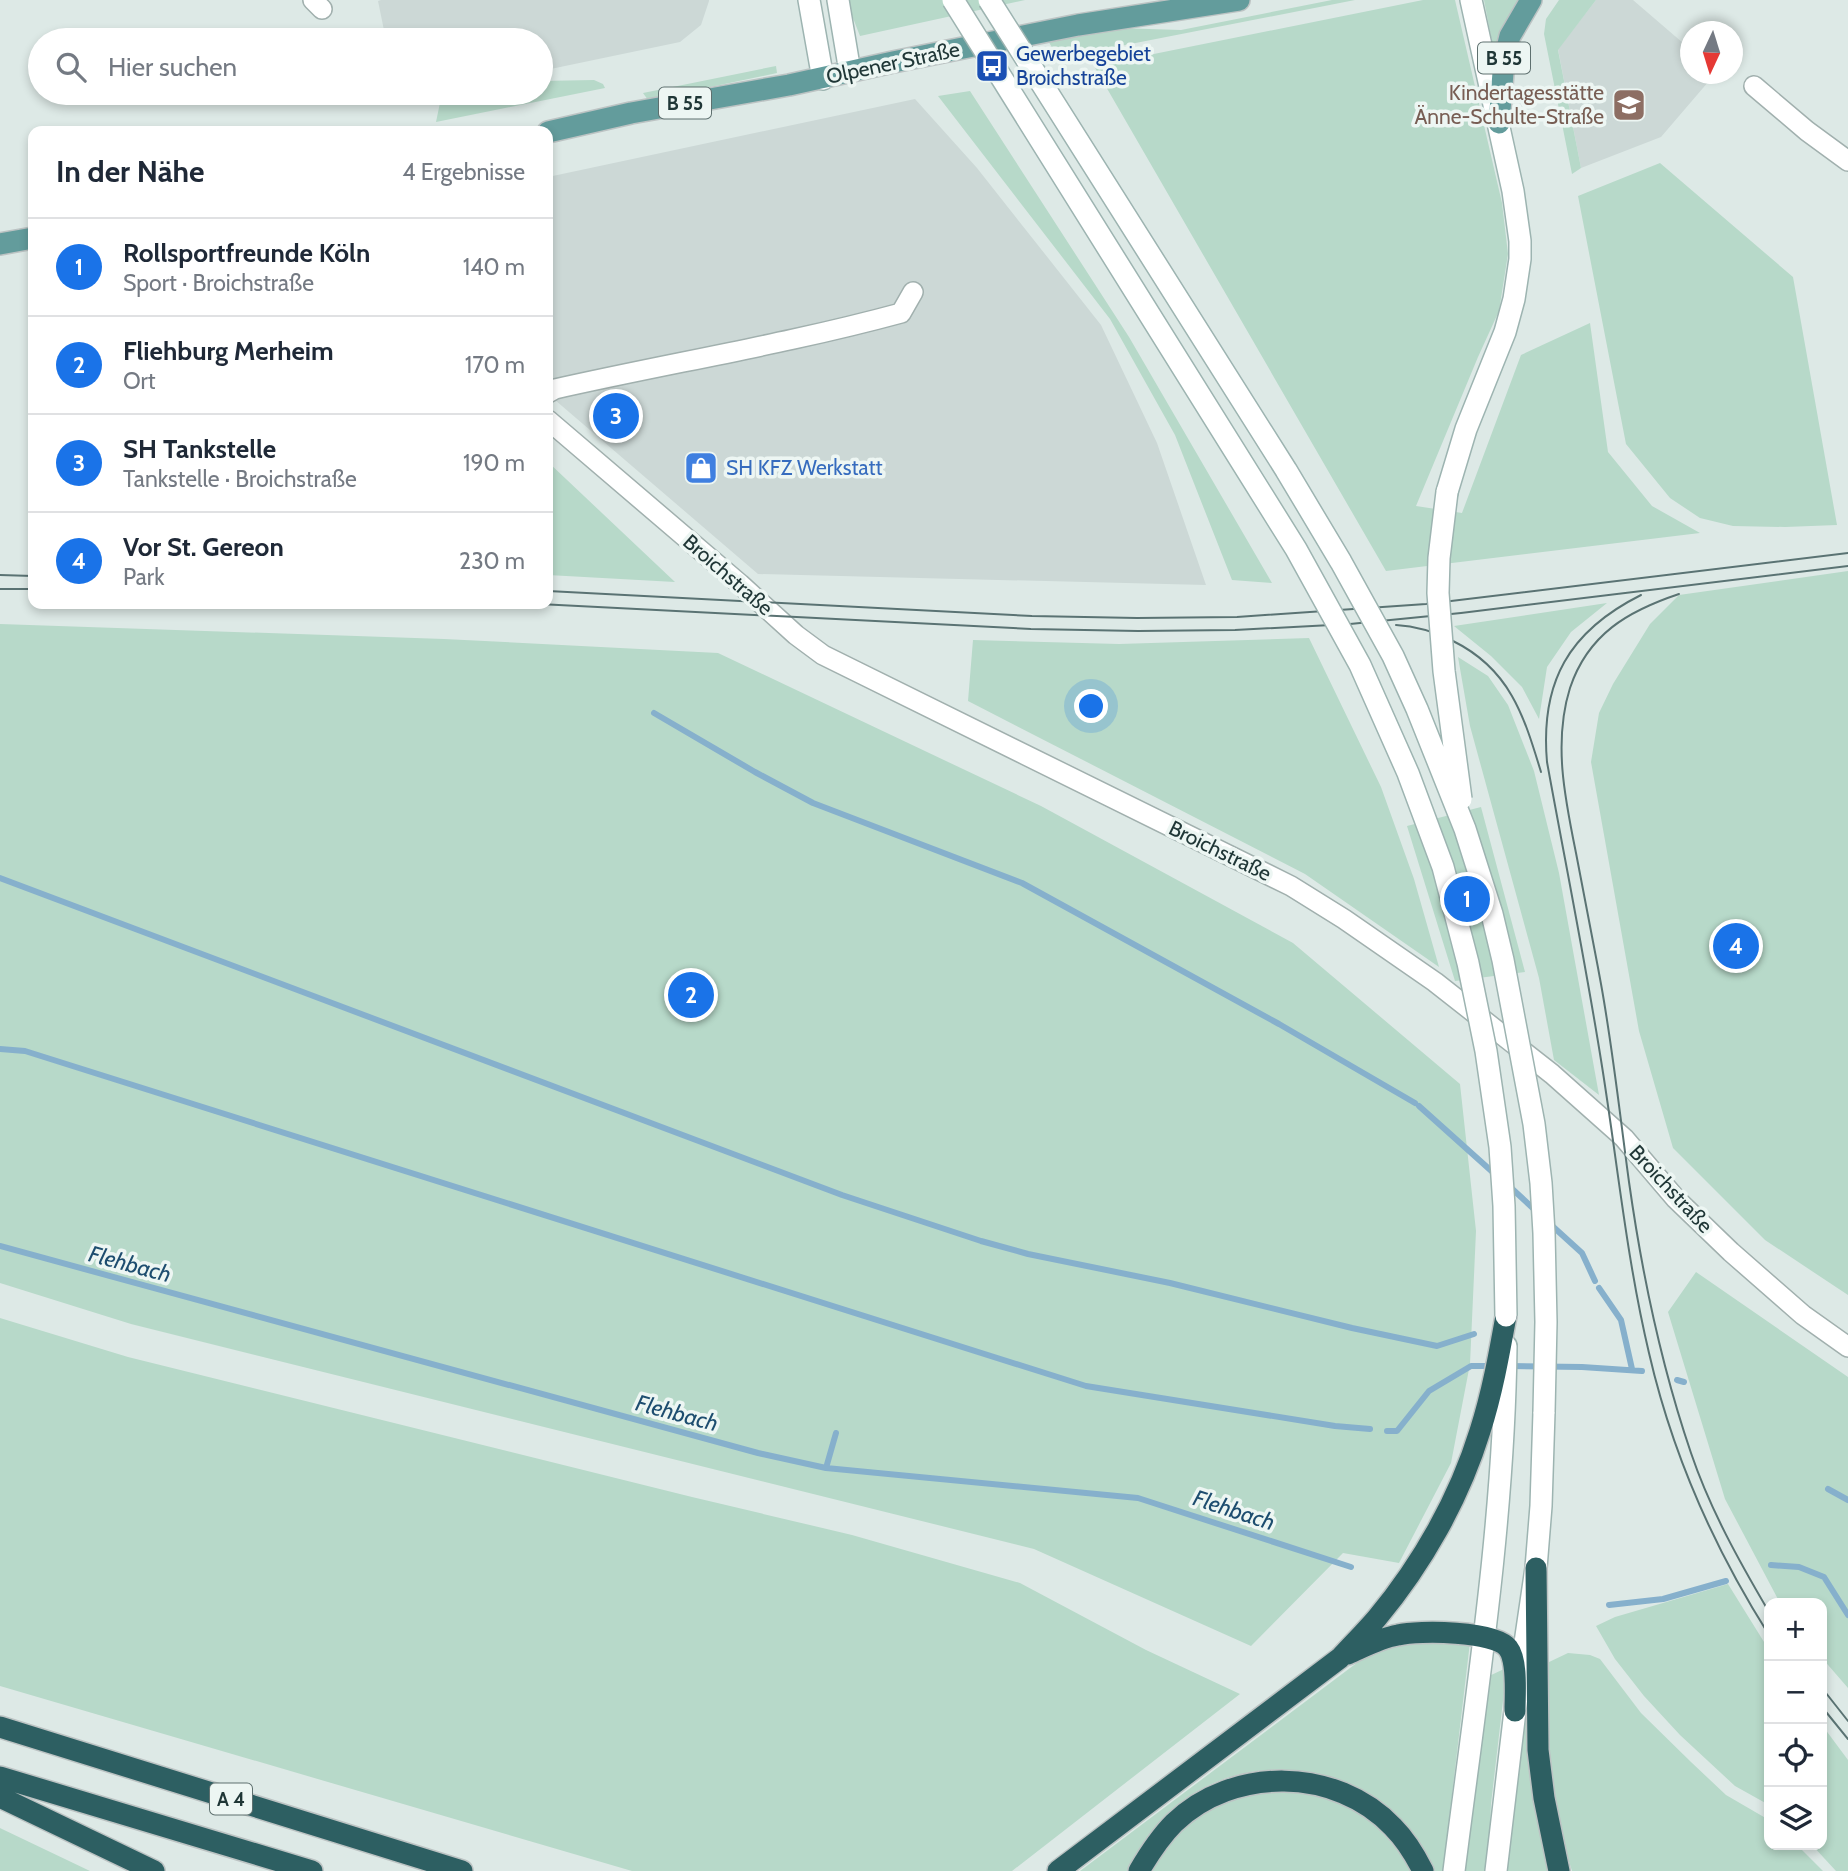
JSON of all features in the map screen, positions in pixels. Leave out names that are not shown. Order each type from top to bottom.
[{"type":"highway","points":[[1058,1871],[1340,1658],[1377,1619],[1437,1531],[1461,1483],[1480,1432],[1496,1411],[1494,1381],[1506,1316]]},
{"type":"highway","points":[[1536,1568],[1538,1750],[1552,1846],[1559,1871]]},
{"type":"highway","points":[[1340,1658],[1398,1635],[1434,1632],[1497,1640],[1506,1645],[1514,1660],[1515,1712]]},
{"type":"highway","name":"A 4","points":[[0,1727],[462,1871]]},
{"type":"highway","name":"A 4","points":[[0,1777],[312,1871]]},
{"type":"highway","points":[[1139,1871],[1155,1845],[1175,1822],[1199,1804],[1225,1791],[1254,1783],[1284,1780],[1314,1784],[1342,1793],[1369,1807],[1392,1825],[1411,1849],[1423,1871]]},
{"type":"highway","points":[[0,1797],[154,1871]]},
{"type":"main road","points":[[809,0],[823,79]]},
{"type":"main road","points":[[838,0],[850,72]]},
{"type":"main road","points":[[953,0],[1296,549],[1360,665],[1408,773],[1443,867],[1468,962],[1486,1051],[1500,1147],[1506,1316]]},
{"type":"main road","points":[[989,0],[1286,470],[1341,562],[1392,656],[1417,709],[1465,829],[1492,914],[1534,1124],[1541,1183],[1546,1322],[1541,1506],[1536,1568],[1496,1871]]},
{"type":"main road","name":"Olpener Straße","points":[[553,131],[631,113],[823,79],[893,62],[1078,25],[1237,0]]},
{"type":"main road","points":[[1465,829],[1439,616],[1439,558],[1447,492],[1466,429],[1505,332],[1518,280],[1520,241],[1499,123],[1471,0]]},
{"type":"main road","name":"B 55","points":[[1499,123],[1504,60],[1510,36],[1531,0]]},
{"type":"main road","points":[[0,244],[28,239]]},
{"type":"main road","points":[[1454,1871],[1498,1507],[1496,1411]]},
{"type":"street","points":[[1754,86],[1807,131],[1848,161]]},
{"type":"street","points":[[553,390],[836,330],[901,313],[913,292]]},
{"type":"street","name":"Broichstraße","points":[[553,424],[740,583],[796,635],[823,654],[1291,886],[1435,982],[1611,1124],[1675,1199],[1731,1252],[1803,1315],[1848,1347]]},
{"type":"shaded area","points":[[709,0],[701,25],[680,42],[553,68],[553,28],[384,28],[378,1]]},
{"type":"shaded area","name":"Kindertagesstätte Änne-Schulte-Straße","points":[[1596,0],[1633,0],[1680,40],[1680,84],[1706,84],[1661,137],[1581,168],[1558,49]]},
{"type":"shaded area","points":[[915,99],[977,168],[1101,325],[1157,443],[1206,585],[758,574],[553,398],[553,176]]},
{"type":"green space","points":[[846,0],[1025,0],[860,36]]},
{"type":"green space","points":[[1332,0],[1355,0],[1059,58],[1048,41],[1117,28],[1181,30]]},
{"type":"green space","points":[[1423,0],[1455,0],[1502,203],[1508,254],[1499,311],[1416,506],[1462,513],[1521,355],[1590,323],[1608,452],[1652,506],[1700,533],[1386,571],[1094,66]]},
{"type":"green space","points":[[1484,0],[1523,0],[1500,44],[1492,42]]},
{"type":"green space","points":[[1559,0],[1596,0],[1558,50],[1581,168],[1572,174],[1544,34],[1546,19]]},
{"type":"green space","points":[[776,66],[777,73],[648,100],[643,93]]},
{"type":"green space","points":[[594,80],[605,88],[553,98],[553,81]]},
{"type":"green space","points":[[970,91],[1129,337],[1272,583],[1232,580],[1175,435],[1110,319],[938,96]]},
{"type":"green space","points":[[440,105],[520,105],[436,122]]},
{"type":"green space","points":[[1660,163],[1793,277],[1837,525],[1733,526],[1700,518],[1670,498],[1626,444],[1578,196]]},
{"type":"green space","points":[[553,467],[675,582],[553,575]]},
{"type":"green space","points":[[1848,571],[1848,1295],[1765,1240],[1673,1148],[1639,1031],[1591,762],[1599,713],[1613,684],[1650,624],[1679,595]]},
{"type":"green space","points":[[1607,603],[1571,632],[1547,667],[1539,719],[1522,687],[1491,656],[1454,626]]},
{"type":"green space","points":[[0,624],[444,639],[718,653],[1041,806],[1293,943],[1460,1084],[1476,1231],[1470,1364],[1451,1463],[1399,1563],[1343,1553],[1251,1646],[1034,1549],[131,1324],[0,1283]]},
{"type":"green space","points":[[1309,638],[1381,787],[1414,879],[1439,967],[1305,874],[968,701],[973,640],[1119,644]]},
{"type":"green space","points":[[1458,657],[1488,676],[1508,705],[1534,771],[1559,873],[1599,1095],[1554,1060],[1539,978],[1470,726]]},
{"type":"green space","points":[[1481,807],[1525,972],[1455,981],[1407,826]]},
{"type":"green space","points":[[1696,1272],[1848,1377],[1848,1688],[1827,1664],[1827,1598],[1777,1598],[1725,1499],[1668,1312]]},
{"type":"green space","points":[[0,1318],[128,1357],[852,1535],[1020,1583],[1146,1650],[1240,1694],[1012,1871],[632,1871],[0,1686]]},
{"type":"green space","points":[[1728,1584],[1764,1642],[1764,1802],[1735,1786],[1680,1735],[1644,1696],[1615,1659],[1596,1626],[1615,1617]]},
{"type":"green space","points":[[1470,1642],[1443,1871],[1433,1871],[1412,1834],[1399,1818],[1356,1787],[1326,1776],[1294,1770],[1262,1770],[1231,1777],[1202,1789],[1176,1806],[1153,1830],[1129,1871],[1080,1871],[1366,1656],[1404,1643]]},
{"type":"green space","points":[[1568,1653],[1600,1659],[1641,1713],[1691,1762],[1726,1795],[1764,1817],[1764,1850],[1802,1850],[1823,1871],[1572,1871],[1558,1826],[1551,1776],[1546,1730],[1547,1663]]},
{"type":"green space","points":[[1504,1669],[1506,1675],[1491,1804],[1488,1871],[1464,1871],[1487,1677]]},
{"type":"green space","points":[[1527,1699],[1552,1871],[1506,1871]]},
{"type":"green space","points":[[1827,1732],[1848,1760],[1848,1871],[1836,1871],[1817,1850],[1827,1850]]},
{"type":"green space","points":[[1275,1791],[1314,1794],[1345,1805],[1371,1822],[1393,1844],[1411,1871],[1152,1871],[1174,1838],[1203,1814],[1237,1799]]},
{"type":"green space","points":[[0,1828],[2,1829],[90,1871],[0,1871]]},
{"type":"waterway","points":[[654,713],[813,803],[1022,883],[1279,1024],[1415,1103]]},
{"type":"waterway","points":[[0,878],[842,1195],[981,1241],[1028,1254],[1170,1283],[1437,1346],[1474,1334]]},
{"type":"waterway","points":[[0,1049],[25,1051],[1086,1386],[1335,1426],[1370,1429]]},
{"type":"waterway","points":[[1419,1106],[1497,1176]]},
{"type":"waterway","points":[[1508,1185],[1536,1211]]},
{"type":"waterway","points":[[1549,1223],[1582,1253],[1595,1281]]},
{"type":"waterway","name":"Flehbach","points":[[0,1246],[758,1453],[826,1468],[1138,1498],[1351,1567]]},
{"type":"waterway","points":[[1599,1288],[1621,1320],[1632,1369]]},
{"type":"waterway","points":[[1387,1431],[1397,1431],[1429,1391],[1471,1366],[1494,1366]]},
{"type":"waterway","points":[[1508,1366],[1642,1371]]},
{"type":"waterway","points":[[1677,1380],[1684,1382]]},
{"type":"waterway","points":[[826,1468],[836,1433]]},
{"type":"waterway","points":[[1828,1489],[1848,1500]]},
{"type":"waterway","name":"Flehbach","points":[[1771,1565],[1799,1567],[1824,1577],[1848,1615]]},
{"type":"waterway","name":"Flehbach","points":[[1609,1605],[1663,1599],[1726,1581]]},
{"type":"tram line","points":[[553,591],[1032,616],[1237,617],[1426,604],[1848,553]]},
{"type":"tram line","points":[[553,605],[1031,629],[1235,630],[1350,624],[1461,613],[1848,566]]},
{"type":"tram line","points":[[0,575],[28,576]]},
{"type":"tram line","points":[[0,589],[28,589]]},
{"type":"tram line","points":[[1679,594],[1627,617],[1612,627],[1587,653],[1570,688],[1565,708],[1562,771],[1613,1058],[1640,1251],[1662,1353],[1680,1420],[1707,1494],[1764,1603]]},
{"type":"tram line","points":[[1641,595],[1595,625],[1564,662],[1549,707],[1547,762],[1595,1023],[1628,1244],[1649,1353],[1670,1427],[1697,1499],[1730,1568],[1764,1627]]},
{"type":"tram line","points":[[1396,625],[1418,628],[1446,638],[1472,652],[1488,665],[1501,680],[1521,713],[1541,772]]},
{"type":"tram line","points":[[1827,1694],[1848,1721]]},
{"type":"tram line","points":[[1827,1713],[1848,1739]]},
{"type":"place","name":"Gewerbegebiet Broichstraße","points":[[992,66]]},
{"type":"place","name":"Kindertagesstätte Änne-Schulte-Straße","points":[[1629,105]]},
{"type":"place","name":"SH Tankstelle","points":[[616,416]]},
{"type":"place","name":"SH KFZ Werkstatt","points":[[701,468]]},
{"type":"place","name":"Rollsportfreunde Köln","points":[[1467,899]]},
{"type":"place","name":"Vor St. Gereon","points":[[1736,946]]},
{"type":"place","name":"Fliehburg Merheim","points":[[691,995]]}]
